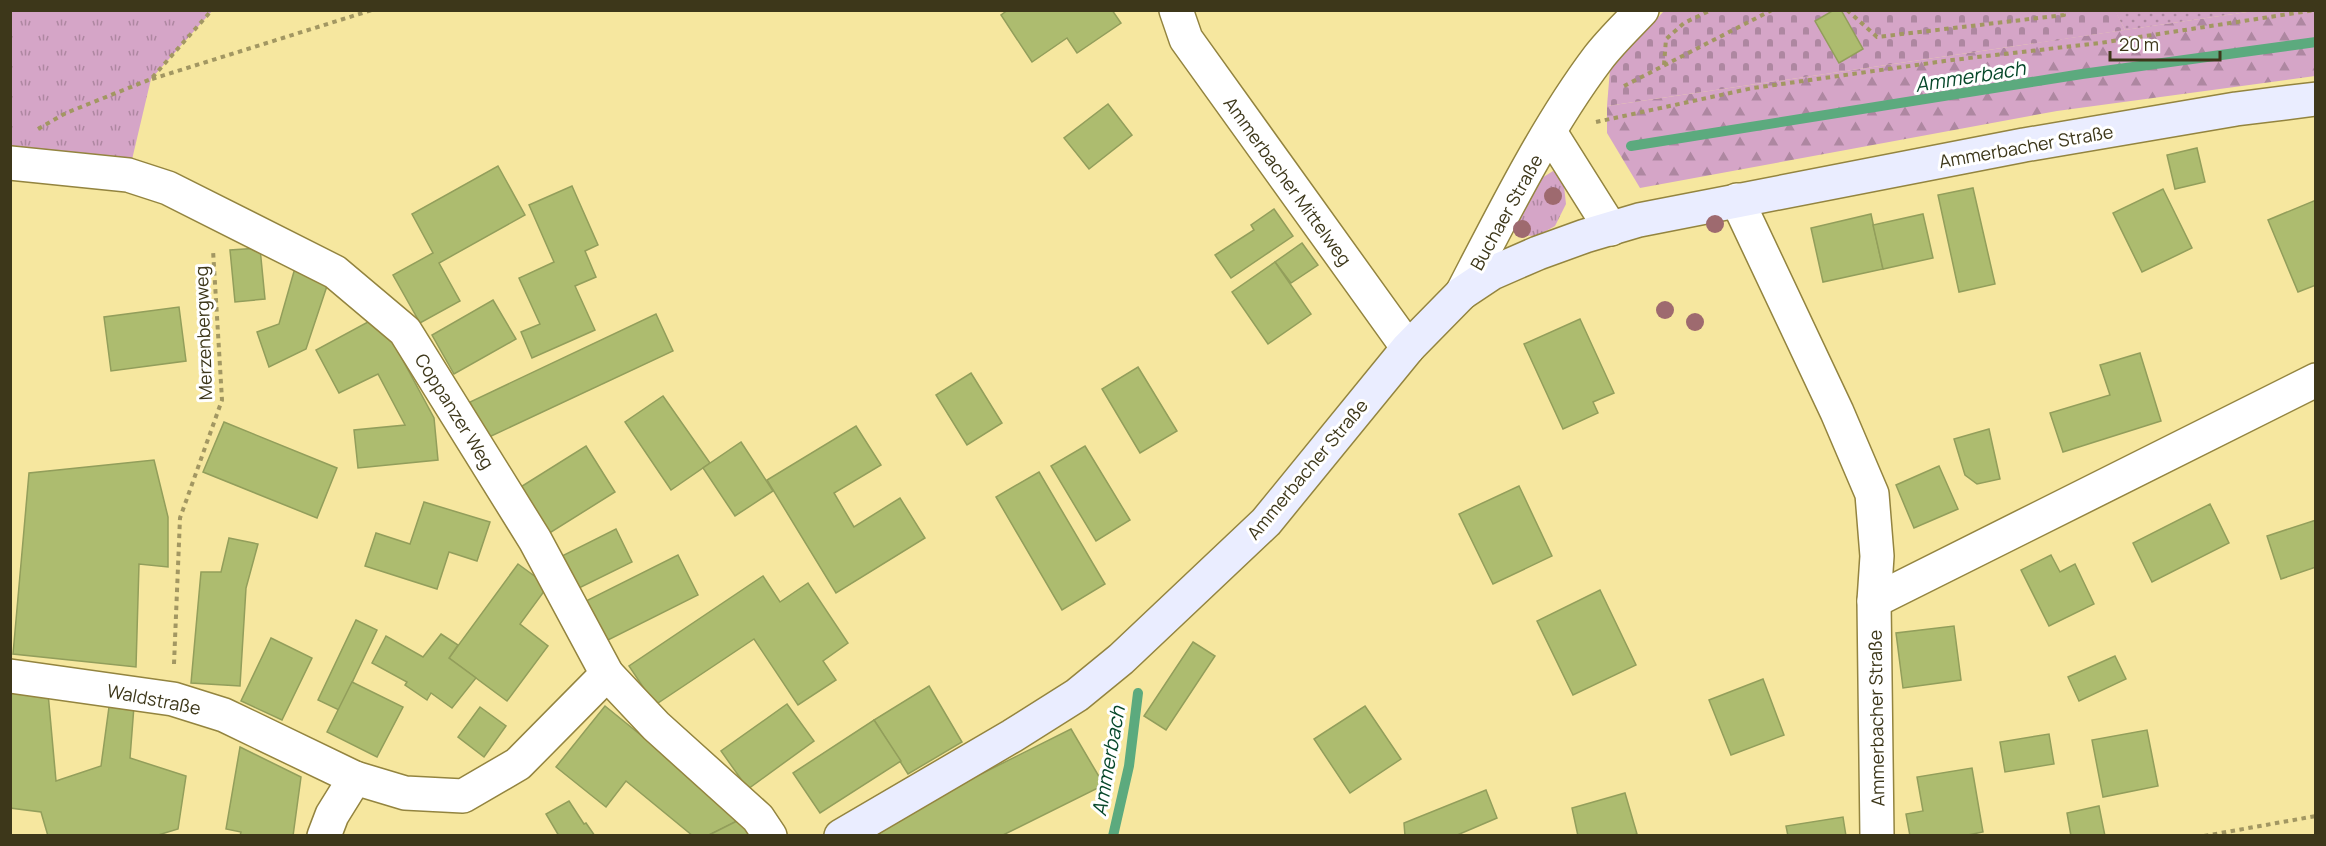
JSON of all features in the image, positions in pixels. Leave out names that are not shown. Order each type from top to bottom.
[{"type":"main road","name":"Ammerbacher Straße","points":[[841,836],[1012,736],[1077,695],[1121,659],[1266,522],[1408,348],[1462,293],[1492,273],[1547,250],[1639,220],[2024,146],[2236,110],[2316,99]]},
{"type":"street","name":"Ammerbacher Mittelweg","points":[[1176,10],[1186,39],[1408,348]]},
{"type":"street","name":"Buchaer Straße","points":[[1462,293],[1550,132],[1599,57],[1642,10]]},
{"type":"street","name":"Buchaer Straße","points":[[1550,132],[1611,229]]},
{"type":"street","name":"Coppanzer Weg","points":[[14,163],[128,175],[168,188],[335,272],[405,331],[535,540],[607,674],[656,726],[758,818],[770,836]]},
{"type":"street","name":"Ammerbacher Straße","points":[[1737,200],[1837,412],[1872,494],[1877,556],[1874,601],[1877,836]]},
{"type":"street","points":[[1874,601],[2316,380]]},
{"type":"street","name":"Waldstraße","points":[[10,676],[173,699],[224,715],[355,778],[405,793],[463,796],[518,764],[607,674]]},
{"type":"street","points":[[324,836],[332,815],[355,778]]},
{"type":"path","points":[[151,79],[212,10]]},
{"type":"path","points":[[14,163],[33,132],[66,113],[151,79],[372,10]]},
{"type":"path","points":[[1664,65],[1666,39],[1683,24],[1711,10]]},
{"type":"path","points":[[1617,89],[1772,10]]},
{"type":"path","points":[[1847,10],[1877,37],[2064,15],[2061,10]]},
{"type":"path","points":[[1550,132],[1753,88],[2154,35],[2315,10]]},
{"type":"path","name":"Merzenbergweg","points":[[173,699],[180,518],[222,400],[211,211]]},
{"type":"path","points":[[2204,836],[2316,816]]},
{"type":"green space","points":[[2115,10],[2125,30],[1607,106],[1610,69],[1664,11]]},
{"type":"green space","points":[[11,11],[212,11],[151,79],[130,168],[11,154]]},
{"type":"green space","points":[[2115,11],[2254,11],[2125,30]]},
{"type":"green space","points":[[2254,11],[2315,11],[2315,76],[2057,111],[1640,188],[1607,133],[1607,106]]},
{"type":"green space","points":[[1553,171],[1563,177],[1566,204],[1555,226],[1537,236],[1516,235],[1511,222],[1523,190]]},
{"type":"building","points":[[1008,10],[1112,10],[1121,23],[1077,53],[1067,38],[1032,62],[1001,15]]},
{"type":"building","points":[[1834,10],[1841,10],[1863,49],[1839,63],[1815,21]]},
{"type":"building","points":[[1108,104],[1132,135],[1089,169],[1064,138]]},
{"type":"building","points":[[2197,148],[2205,182],[2175,189],[2167,155]]},
{"type":"building","points":[[498,166],[525,215],[439,263],[460,301],[420,323],[393,275],[433,253],[412,214]]},
{"type":"building","points":[[572,186],[598,245],[585,251],[596,277],[575,286],[595,330],[532,358],[521,332],[540,324],[519,278],[554,262],[529,205]]},
{"type":"building","points":[[1973,188],[1995,284],[1959,292],[1938,195]]},
{"type":"building","points":[[2163,189],[2192,248],[2142,272],[2113,213]]},
{"type":"building","points":[[2316,200],[2316,285],[2298,292],[2268,220]]},
{"type":"building","points":[[1274,209],[1293,236],[1231,278],[1215,255],[1254,230],[1251,225]]},
{"type":"building","points":[[1871,214],[1883,269],[1823,282],[1811,228]]},
{"type":"building","points":[[1923,214],[1933,258],[1883,269],[1873,225]]},
{"type":"building","points":[[1302,243],[1318,265],[1291,283],[1275,262]]},
{"type":"building","points":[[260,248],[265,299],[235,302],[230,250]]},
{"type":"building","points":[[1275,262],[1311,314],[1268,344],[1232,292]]},
{"type":"building","points":[[295,268],[330,277],[306,349],[269,367],[257,332],[279,324]]},
{"type":"building","points":[[493,300],[516,339],[454,374],[432,335]]},
{"type":"building","points":[[179,307],[186,361],[111,371],[104,317]]},
{"type":"building","points":[[656,314],[673,351],[487,438],[470,402]]},
{"type":"building","points":[[379,316],[434,418],[438,460],[358,468],[354,430],[405,425],[378,374],[339,393],[316,350]]},
{"type":"building","points":[[1580,319],[1614,393],[1593,402],[1598,413],[1563,429],[1524,344]]},
{"type":"building","points":[[2140,353],[2161,421],[2063,452],[2050,413],[2110,395],[2100,365]]},
{"type":"building","points":[[1138,367],[1177,431],[1140,453],[1102,389]]},
{"type":"building","points":[[971,373],[1002,423],[967,445],[936,395]]},
{"type":"building","points":[[663,396],[710,463],[671,490],[625,422]]},
{"type":"building","points":[[224,422],[337,468],[317,518],[203,472]]},
{"type":"building","points":[[856,426],[881,465],[834,493],[854,527],[900,498],[925,538],[836,593],[767,480]]},
{"type":"building","points":[[1989,429],[2000,479],[1977,484],[1965,475],[1954,439]]},
{"type":"building","points":[[741,442],[773,491],[735,516],[703,468]]},
{"type":"building","points":[[586,446],[615,492],[548,534],[519,488]]},
{"type":"building","points":[[1085,446],[1130,520],[1096,541],[1051,466]]},
{"type":"building","points":[[154,460],[168,517],[168,567],[139,564],[136,667],[13,654],[29,473]]},
{"type":"building","points":[[1939,466],[1958,509],[1914,528],[1896,485]]},
{"type":"building","points":[[1039,472],[1105,584],[1062,610],[996,497]]},
{"type":"building","points":[[1519,486],[1552,556],[1493,584],[1459,514]]},
{"type":"building","points":[[424,502],[490,522],[477,561],[449,552],[437,589],[365,566],[376,533],[410,544]]},
{"type":"building","points":[[2210,504],[2229,543],[2152,582],[2133,543]]},
{"type":"building","points":[[2316,520],[2316,567],[2281,579],[2267,536]]},
{"type":"building","points":[[616,529],[632,562],[577,589],[560,557]]},
{"type":"building","points":[[229,538],[258,544],[246,588],[240,686],[191,683],[201,572],[221,572]]},
{"type":"building","points":[[678,555],[698,595],[606,641],[586,601]]},
{"type":"building","points":[[2051,555],[2060,572],[2075,564],[2094,604],[2049,626],[2021,570]]},
{"type":"building","points":[[518,564],[548,586],[520,624],[548,646],[507,701],[449,658]]},
{"type":"building","points":[[763,576],[780,602],[808,583],[848,643],[823,661],[836,680],[798,705],[754,639],[655,705],[629,666]]},
{"type":"building","points":[[1600,590],[1636,665],[1573,695],[1537,621]]},
{"type":"building","points":[[356,620],[377,630],[339,710],[318,700]]},
{"type":"building","points":[[1954,626],[1961,680],[1903,688],[1896,633]]},
{"type":"building","points":[[441,634],[458,645],[449,658],[476,678],[452,708],[431,693],[427,700],[405,685],[407,682],[372,663],[386,636],[423,657]]},
{"type":"building","points":[[271,638],[312,658],[282,720],[241,701]]},
{"type":"building","points":[[1193,642],[1215,656],[1166,730],[1144,716]]},
{"type":"building","points":[[2115,656],[2126,679],[2079,701],[2068,677]]},
{"type":"building","points":[[1763,679],[1784,735],[1731,755],[1709,700]]},
{"type":"building","points":[[352,682],[403,707],[377,757],[327,732]]},
{"type":"building","points":[[929,686],[962,742],[908,774],[874,720]]},
{"type":"building","points":[[10,689],[48,693],[56,781],[101,766],[109,707],[134,706],[130,758],[186,776],[178,829],[155,836],[48,836],[41,812],[10,808]]},
{"type":"building","points":[[787,704],[814,741],[748,789],[721,751]]},
{"type":"building","points":[[605,706],[743,818],[707,836],[693,836],[626,781],[606,807],[556,767]]},
{"type":"building","points":[[1365,706],[1401,759],[1350,793],[1314,739]]},
{"type":"building","points":[[480,707],[506,726],[484,757],[458,737]]},
{"type":"building","points":[[874,720],[901,761],[820,813],[793,773]]},
{"type":"building","points":[[1071,729],[1104,785],[1001,836],[875,836],[945,792]]},
{"type":"building","points":[[2147,730],[2158,786],[2103,797],[2092,740]]},
{"type":"building","points":[[2049,734],[2054,764],[2005,772],[2000,742]]},
{"type":"building","points":[[240,747],[301,777],[293,836],[240,836],[241,832],[226,829]]},
{"type":"building","points":[[1972,768],[1983,832],[1963,836],[1910,836],[1906,814],[1923,811],[1917,777]]},
{"type":"building","points":[[1486,790],[1497,818],[1455,836],[1405,836],[1404,823]]},
{"type":"building","points":[[1625,793],[1637,834],[1578,836],[1572,808]]},
{"type":"building","points":[[569,801],[595,836],[559,836],[546,814]]},
{"type":"building","points":[[2099,806],[2105,836],[2071,836],[2067,813]]},
{"type":"building","points":[[1843,817],[1846,836],[1788,836],[1786,826]]},
{"type":"building","points":[[743,818],[751,836],[707,836]]},
{"type":"waterway","name":"Ammerbach","points":[[1631,146],[2082,74],[2316,42]]},
{"type":"waterway","name":"Ammerbach","points":[[1113,836],[1129,766],[1138,693]]}]
